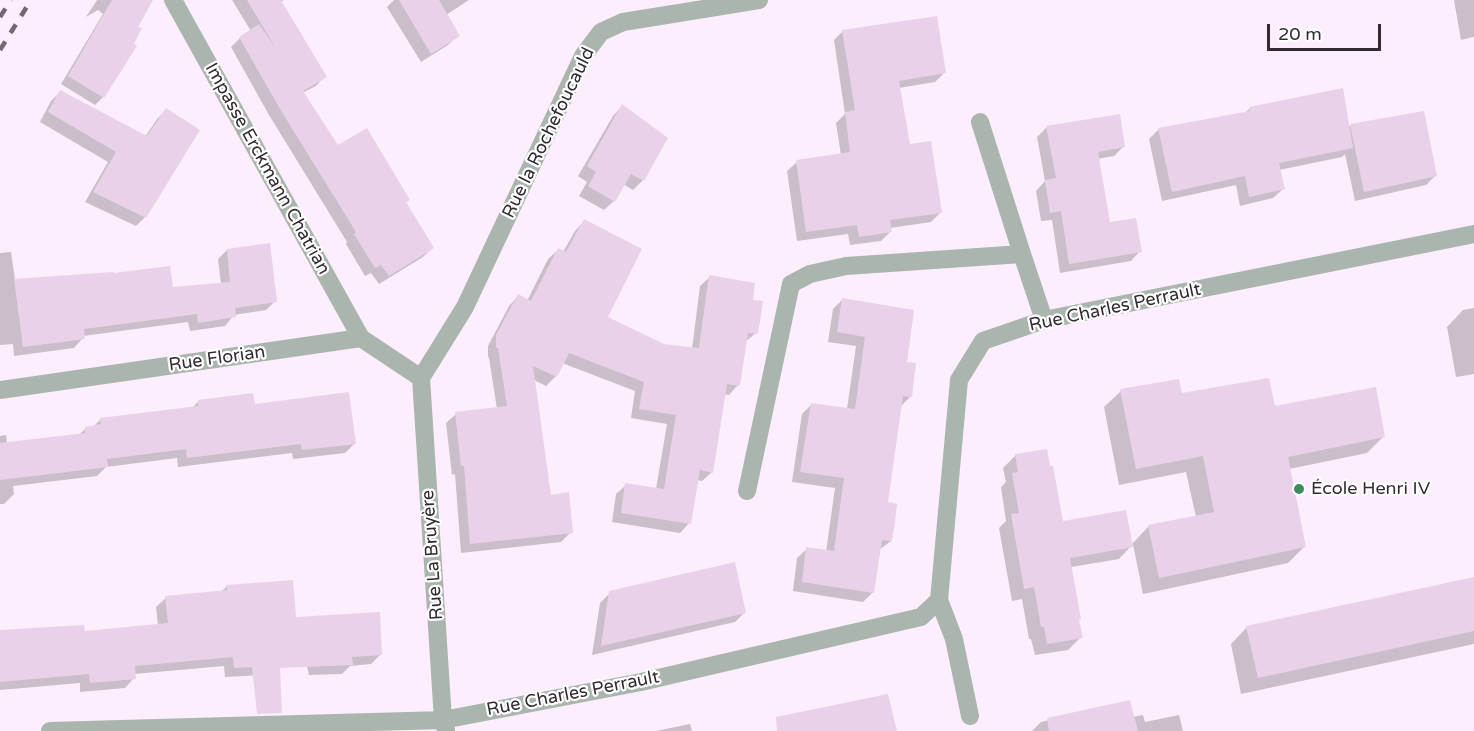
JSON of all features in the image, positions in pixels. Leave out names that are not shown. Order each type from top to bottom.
[{"type":"street","name":"Impasse Erckmann Chatrian","points":[[173,0],[361,338]]},
{"type":"street","name":"Rue la Rochefoucauld","points":[[422,378],[465,307],[583,56],[601,32],[623,22],[759,0]]},
{"type":"street","points":[[980,122],[1044,320]]},
{"type":"street","name":"Rue Charles Perrault","points":[[970,716],[954,639],[939,600],[959,380],[983,341],[1044,320],[1474,234]]},
{"type":"street","points":[[747,491],[791,284],[810,274],[846,266],[1022,254]]},
{"type":"street","points":[[361,338],[422,378]]},
{"type":"street","name":"Rue Florian","points":[[0,390],[361,338]]},
{"type":"street","name":"Rue La Bruyère","points":[[422,378],[444,725]]},
{"type":"street","name":"Rue Charles Perrault","points":[[50,731],[444,725],[921,617],[939,600]]},
{"type":"building","points":[[112,0],[153,0],[138,27],[142,28],[134,44],[137,46],[104,98],[68,76]]},
{"type":"building","points":[[247,0],[281,0],[327,77],[303,91],[338,145],[367,128],[410,200],[406,202],[434,248],[389,276],[381,265],[375,268],[354,234],[356,232],[280,109],[239,37],[259,24],[278,52]]},
{"type":"building","points":[[399,0],[439,0],[460,36],[431,54]]},
{"type":"building","points":[[937,16],[946,73],[899,81],[910,144],[931,141],[942,213],[890,220],[892,232],[859,237],[857,225],[806,232],[796,160],[850,152],[845,112],[855,110],[842,30]]},
{"type":"building","points":[[1343,88],[1353,148],[1279,163],[1285,189],[1249,197],[1245,176],[1172,192],[1158,128],[1250,111],[1249,107]]},
{"type":"building","points":[[60,90],[147,136],[166,108],[200,130],[146,218],[93,192],[116,152],[48,112]]},
{"type":"building","points":[[622,104],[668,138],[644,181],[631,174],[615,202],[588,186],[596,172],[587,166]]},
{"type":"building","points":[[1424,111],[1437,176],[1364,192],[1350,124]]},
{"type":"building","points":[[1120,114],[1125,147],[1098,152],[1110,222],[1136,218],[1142,252],[1069,264],[1061,211],[1050,213],[1045,180],[1056,178],[1046,126]]},
{"type":"building","points":[[584,219],[642,249],[608,317],[664,344],[699,348],[709,275],[755,283],[753,300],[763,301],[758,334],[748,333],[740,386],[727,384],[713,473],[700,470],[691,524],[621,513],[625,483],[664,489],[676,415],[639,409],[644,382],[569,353],[557,377],[533,366],[551,495],[569,492],[573,533],[470,544],[464,466],[461,466],[455,412],[507,406],[496,347],[496,335],[518,294],[531,301],[558,248],[566,252]]},
{"type":"building","points":[[270,243],[277,302],[235,308],[236,317],[198,323],[197,314],[84,329],[85,339],[23,347],[14,279],[113,273],[170,266],[173,287],[230,282],[227,249]]},
{"type":"building","points":[[842,298],[914,310],[907,362],[916,363],[912,397],[903,396],[888,502],[897,504],[895,522],[892,541],[882,540],[874,593],[802,582],[806,547],[834,551],[844,478],[800,472],[811,403],[855,409],[865,337],[837,332]]},
{"type":"building","points":[[1269,378],[1275,406],[1376,387],[1385,437],[1288,457],[1306,547],[1159,578],[1148,525],[1214,512],[1203,456],[1136,469],[1120,389],[1179,379],[1182,393]]},
{"type":"building","points":[[349,392],[356,444],[302,450],[301,444],[187,458],[186,449],[107,459],[108,467],[0,480],[0,443],[85,433],[85,427],[101,424],[100,418],[198,406],[198,400],[253,393],[255,404]]},
{"type":"building","points":[[1047,449],[1050,466],[1053,466],[1063,521],[1126,510],[1133,547],[1070,558],[1083,638],[1047,644],[1044,627],[1041,627],[1034,587],[1024,589],[1011,514],[1019,513],[1012,473],[1018,472],[1015,454]]},
{"type":"building","points":[[735,562],[746,613],[601,646],[609,591]]},
{"type":"building","points":[[1474,577],[1474,631],[1258,678],[1246,626]]},
{"type":"building","points":[[293,580],[296,617],[380,612],[382,655],[352,657],[353,665],[280,668],[282,713],[257,714],[252,667],[234,668],[233,657],[135,666],[136,679],[90,683],[89,674],[0,682],[0,630],[84,625],[85,631],[168,623],[165,596],[227,590],[226,585]]},
{"type":"building","points":[[888,694],[897,731],[777,731],[776,717]]},
{"type":"building","points":[[1130,700],[1138,731],[1049,731],[1047,718]]},
{"type":"railway","points":[[0,17],[11,0]]},
{"type":"railway","points":[[0,50],[31,0]]},
{"type":"place","name":"École Henri IV","points":[[1299,489]]}]
